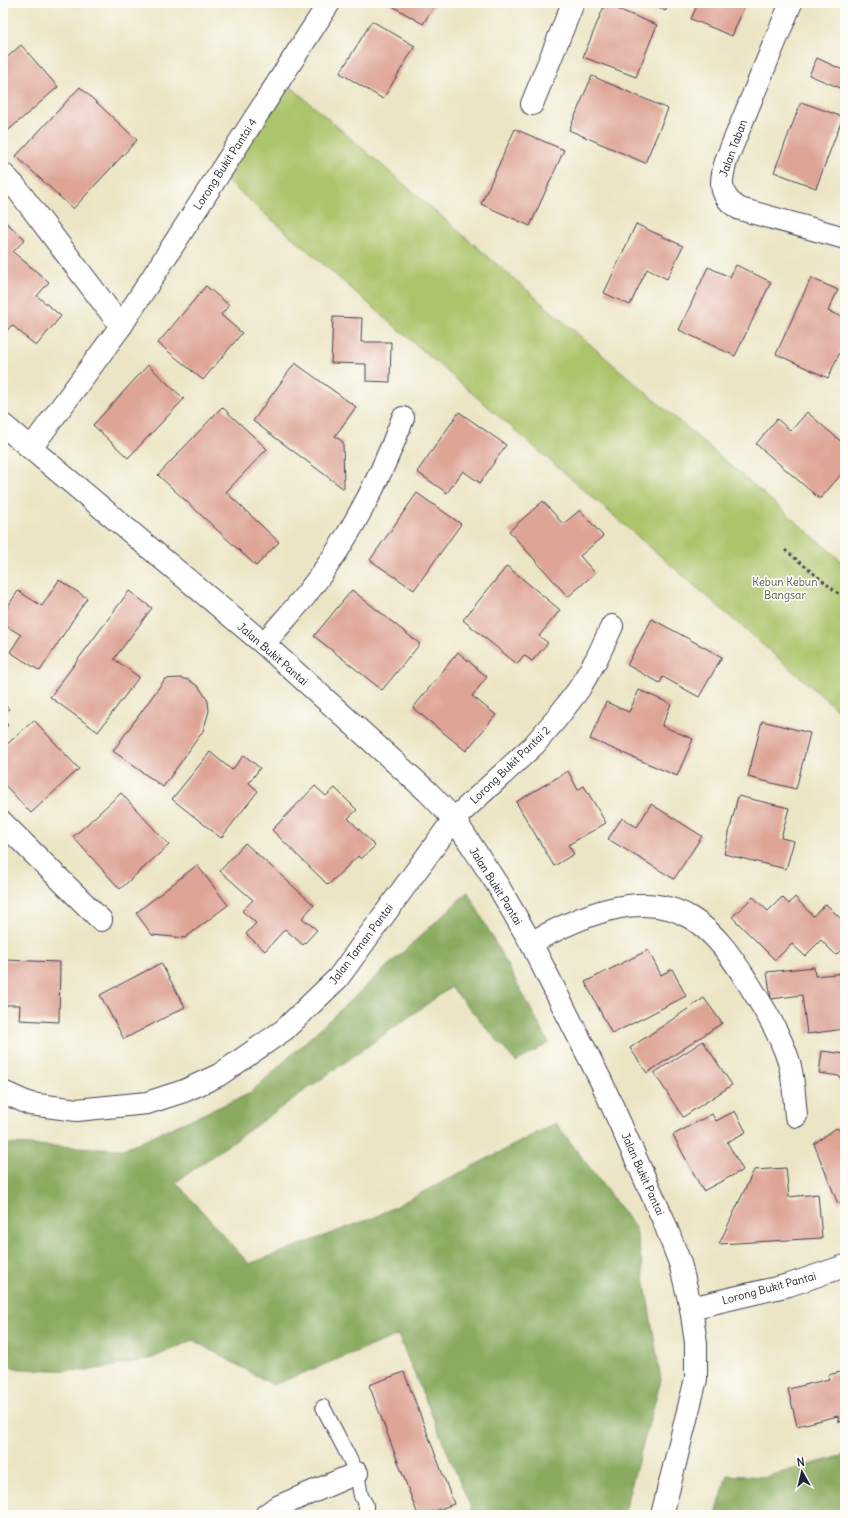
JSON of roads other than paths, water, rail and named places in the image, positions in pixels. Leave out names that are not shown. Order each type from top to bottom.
[{"type":"street","name":"Lorong Bukit Pantai 4","points":[[31,448],[121,326],[329,3]]},
{"type":"street","points":[[532,104],[573,3]]},
{"type":"street","name":"Jalan Taban","points":[[791,3],[727,158],[721,178],[722,187],[728,199],[740,209],[845,238]]},
{"type":"street","points":[[3,174],[14,185],[121,326]]},
{"type":"street","points":[[264,644],[306,595],[342,542],[374,485],[403,418]]},
{"type":"street","name":"Jalan Bukit Pantai","points":[[3,425],[264,644],[428,792],[454,819],[497,884],[531,943],[601,1081],[664,1219],[680,1263],[692,1308],[696,1342],[696,1379],[662,1515]]},
{"type":"street","name":"Lorong Bukit Pantai 2","points":[[454,819],[534,745],[557,718],[579,689],[597,658],[612,626]]},
{"type":"street","name":"Jalan Taman Pantai","points":[[3,1092],[30,1104],[77,1110],[147,1103],[184,1091],[219,1075],[284,1030],[338,978],[454,819]]},
{"type":"street","points":[[3,823],[101,920]]},
{"type":"street","points":[[531,943],[556,929],[610,908],[655,906],[678,911],[691,918],[719,941],[735,962],[764,1010],[788,1059],[796,1116]]},
{"type":"street","name":"Lorong Bukit Pantai","points":[[692,1308],[789,1285],[845,1266]]},
{"type":"street","points":[[266,1515],[277,1507],[357,1473]]},
{"type":"lane","points":[[323,1407],[357,1473],[361,1496],[366,1505],[366,1515]]},
{"type":"park label","name":"Kebun Kebun Bangsar","points":[[785,588]]}]
